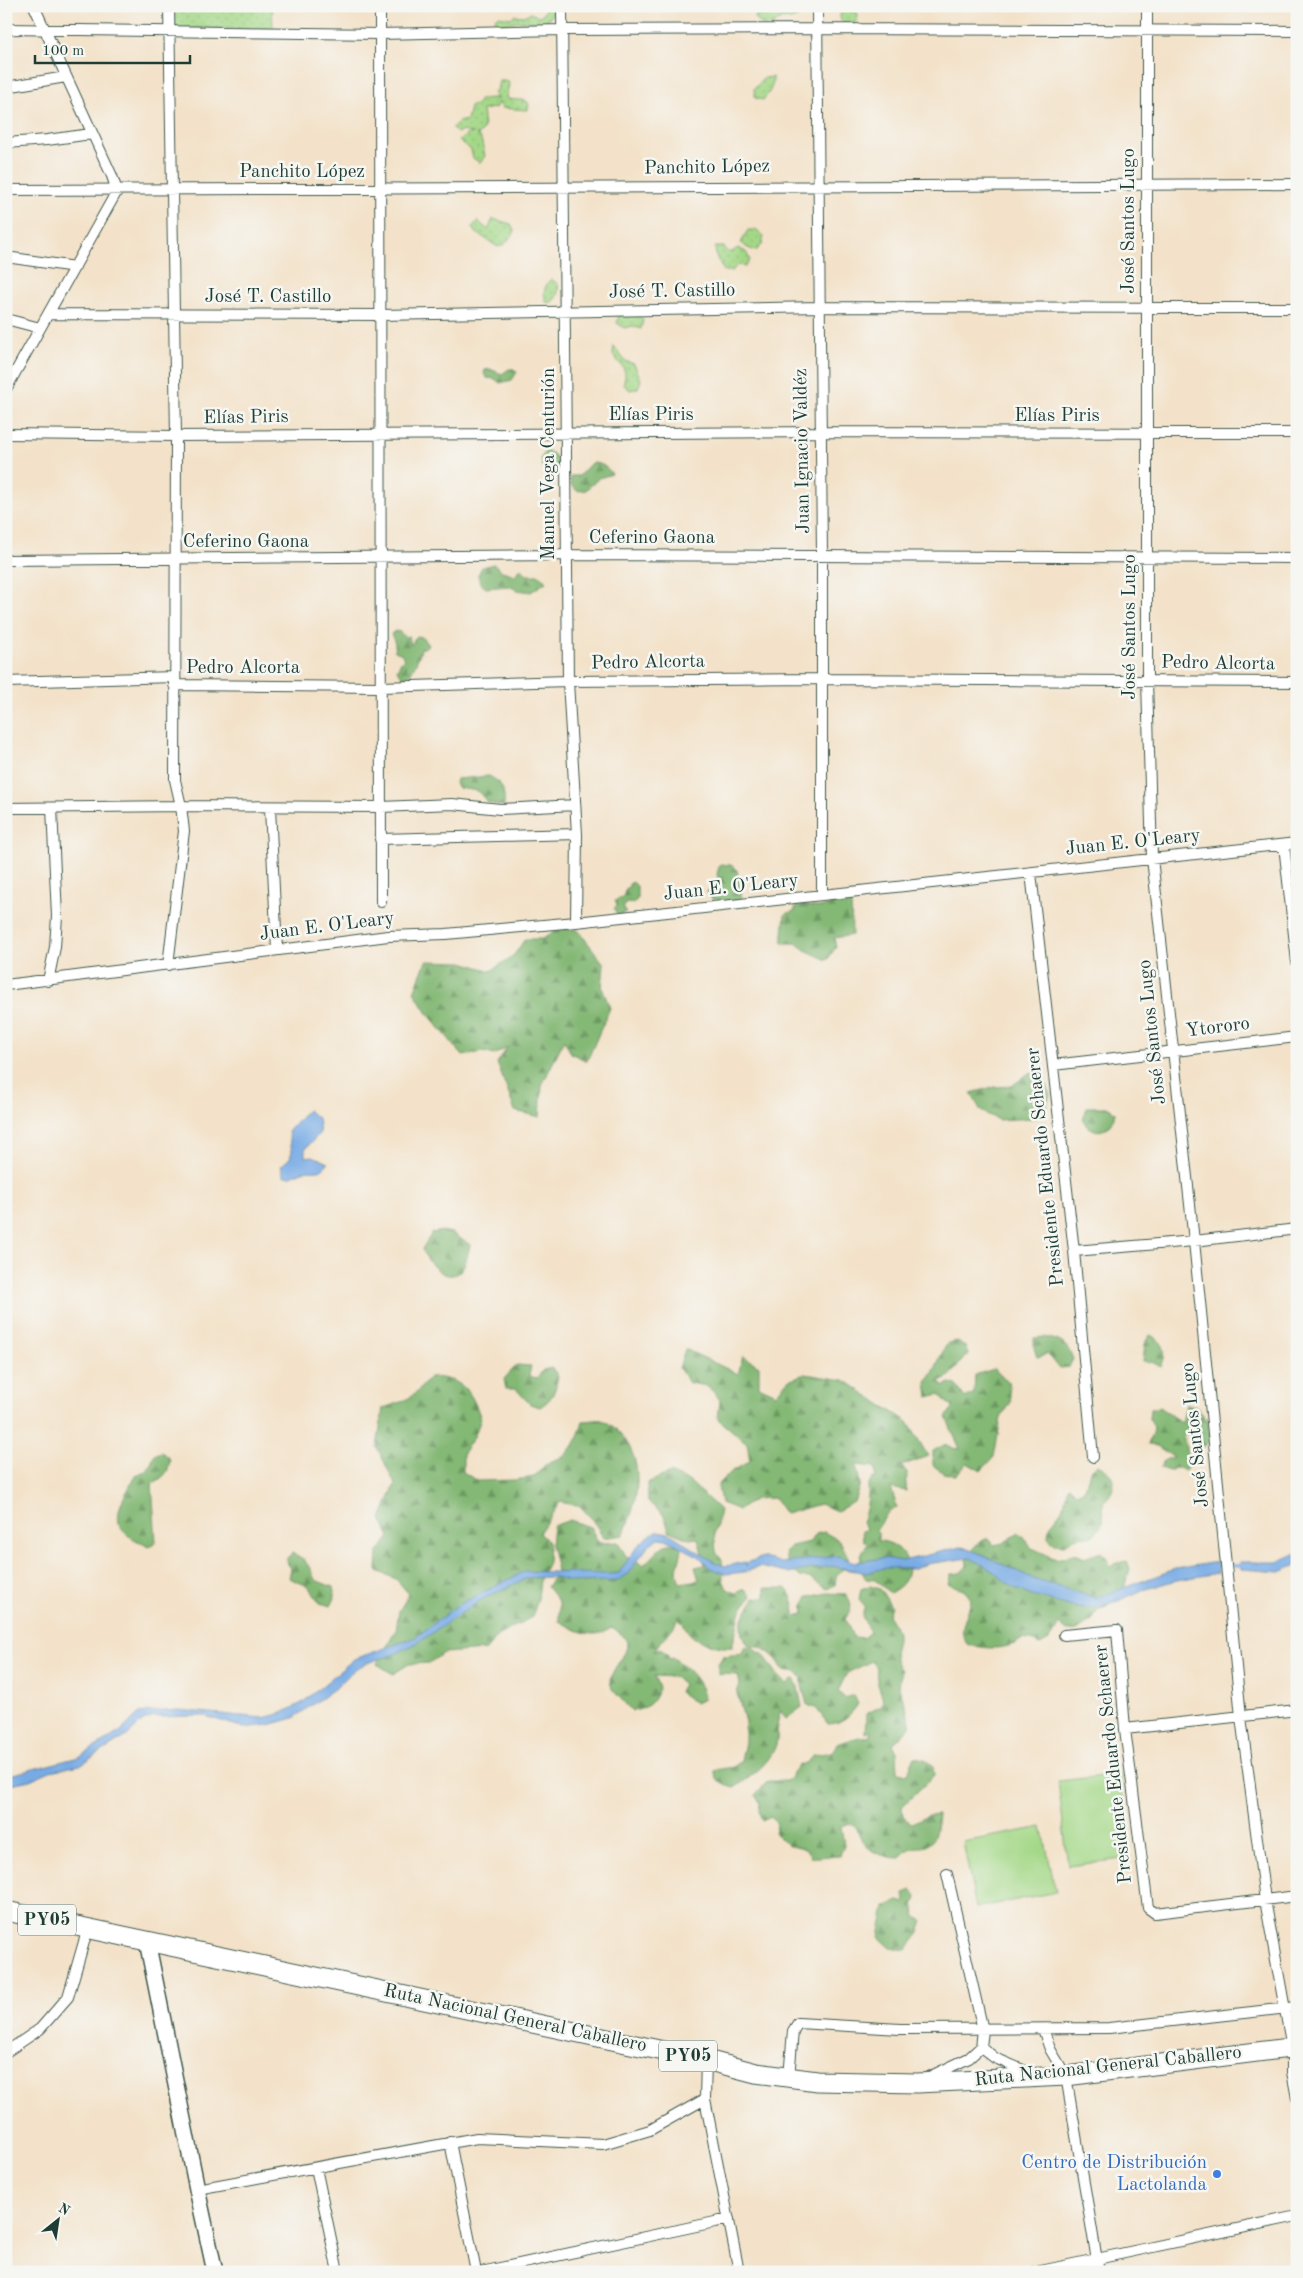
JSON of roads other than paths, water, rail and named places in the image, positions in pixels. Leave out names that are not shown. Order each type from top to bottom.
[{"type":"highway","name":"Ruta Nacional General Caballero","points":[[6,1911],[706,2060],[756,2073],[817,2081],[917,2083],[1066,2076],[1294,2048]]},
{"type":"street","points":[[6,389],[117,191],[112,176],[34,6]]},
{"type":"street","points":[[168,965],[184,831],[175,780],[174,560],[176,436],[169,6]]},
{"type":"street","points":[[380,6],[381,902]]},
{"type":"street","name":"Manuel Vega Centurión","points":[[562,6],[568,681],[577,834],[576,922]]},
{"type":"street","name":"Juan Ignacio Valdéz","points":[[817,6],[822,556],[822,895]]},
{"type":"street","name":"José Santos Lugo","points":[[1147,6],[1147,680],[1152,858],[1194,1241],[1241,1717],[1265,1900],[1294,2048],[1292,2072],[1297,2098]]},
{"type":"street","points":[[6,30],[380,34],[562,30],[1297,31]]},
{"type":"street","points":[[6,87],[66,77]]},
{"type":"street","points":[[6,143],[92,134]]},
{"type":"street","name":"Panchito López","points":[[6,190],[380,190],[818,185],[1297,184]]},
{"type":"street","points":[[6,257],[75,267]]},
{"type":"street","name":"José T. Castillo","points":[[48,314],[380,315],[819,307],[1297,308]]},
{"type":"street","points":[[6,319],[40,328]]},
{"type":"street","name":"Elías Piris","points":[[6,434],[176,436],[821,432],[1297,433]]},
{"type":"street","name":"Ceferino Gaona","points":[[6,560],[567,555],[1297,558]]},
{"type":"street","name":"Pedro Alcorta","points":[[6,682],[174,677],[174,685],[381,686],[568,681],[821,679],[1297,682]]},
{"type":"street","points":[[6,808],[181,806],[270,808],[452,804],[500,809],[575,805]]},
{"type":"street","points":[[48,981],[55,947],[57,916],[52,808]]},
{"type":"street","points":[[270,808],[277,950]]},
{"type":"street","points":[[380,839],[577,834]]},
{"type":"street","name":"Juan E. O'Leary","points":[[6,986],[388,936],[446,934],[576,922],[1297,843]]},
{"type":"street","points":[[1284,845],[1297,962]]},
{"type":"street","name":"Presidente Eduardo Schaerer","points":[[1031,873],[1074,1251],[1093,1458]]},
{"type":"street","name":"Ytororo","points":[[1053,1064],[1297,1036]]},
{"type":"street","points":[[1074,1251],[1194,1241],[1297,1229]]},
{"type":"street","name":"Presidente Eduardo Schaerer","points":[[1064,1635],[1117,1630],[1126,1729],[1148,1908],[1156,1913],[1265,1900]]},
{"type":"street","points":[[1126,1729],[1297,1710]]},
{"type":"street","points":[[917,2083],[953,2067],[981,2046],[983,2030],[947,1874]]},
{"type":"street","points":[[1265,1900],[1297,1896]]},
{"type":"street","points":[[6,2052],[20,2040],[40,2028],[68,1997],[88,1928]]},
{"type":"street","points":[[147,1941],[196,2189],[215,2272]]},
{"type":"street","points":[[789,2077],[793,2031],[798,2023],[900,2029],[1109,2028],[1297,2007]]},
{"type":"street","points":[[1043,2029],[1050,2048],[1066,2076],[1099,2272]]},
{"type":"street","points":[[6,2041],[20,2040]]},
{"type":"street","points":[[981,2046],[994,2058],[1041,2077]]},
{"type":"street","points":[[706,2060],[705,2099],[739,2272]]},
{"type":"street","points":[[196,2189],[477,2138],[603,2144],[650,2130],[705,2099]]},
{"type":"street","points":[[450,2142],[476,2272]]},
{"type":"street","points":[[316,2168],[338,2272]]},
{"type":"street","points":[[1036,2272],[1297,2216]]},
{"type":"street","points":[[481,2272],[729,2219]]},
{"type":"water","points":[[307,1110],[318,1118],[320,1133],[305,1149],[305,1157],[313,1156],[328,1163],[319,1170],[303,1171],[292,1176],[284,1176],[281,1166],[290,1158],[292,1151],[288,1132]]},
{"type":"water","points":[[658,1531],[669,1533],[716,1563],[726,1566],[745,1562],[746,1567],[746,1563],[763,1557],[782,1563],[838,1556],[856,1562],[884,1558],[903,1561],[960,1547],[968,1548],[1036,1580],[1096,1598],[1175,1569],[1217,1562],[1218,1573],[1177,1580],[1093,1608],[1072,1607],[1029,1595],[1014,1588],[987,1567],[970,1558],[926,1564],[914,1569],[885,1568],[867,1573],[832,1566],[787,1573],[759,1567],[746,1572],[725,1574],[710,1568],[700,1557],[666,1539],[659,1538],[650,1544],[627,1575],[617,1581],[572,1582],[551,1577],[527,1578],[481,1600],[419,1642],[395,1654],[355,1669],[338,1686],[294,1718],[269,1725],[244,1728],[205,1716],[154,1717],[143,1721],[127,1736],[80,1765],[50,1771],[30,1780],[6,1785],[6,1776],[79,1757],[121,1731],[139,1713],[179,1710],[263,1718],[282,1713],[302,1703],[354,1659],[416,1637],[456,1606],[525,1571],[619,1573],[640,1544]]},
{"type":"water","points":[[1297,1553],[1297,1565],[1280,1572],[1241,1569],[1240,1562],[1277,1562]]},
{"type":"waterway","points":[[1214,1567],[1243,1565]]},
{"type":"place","name":"Centro de Distribución Lactolanda","points":[[1217,2174]]}]
